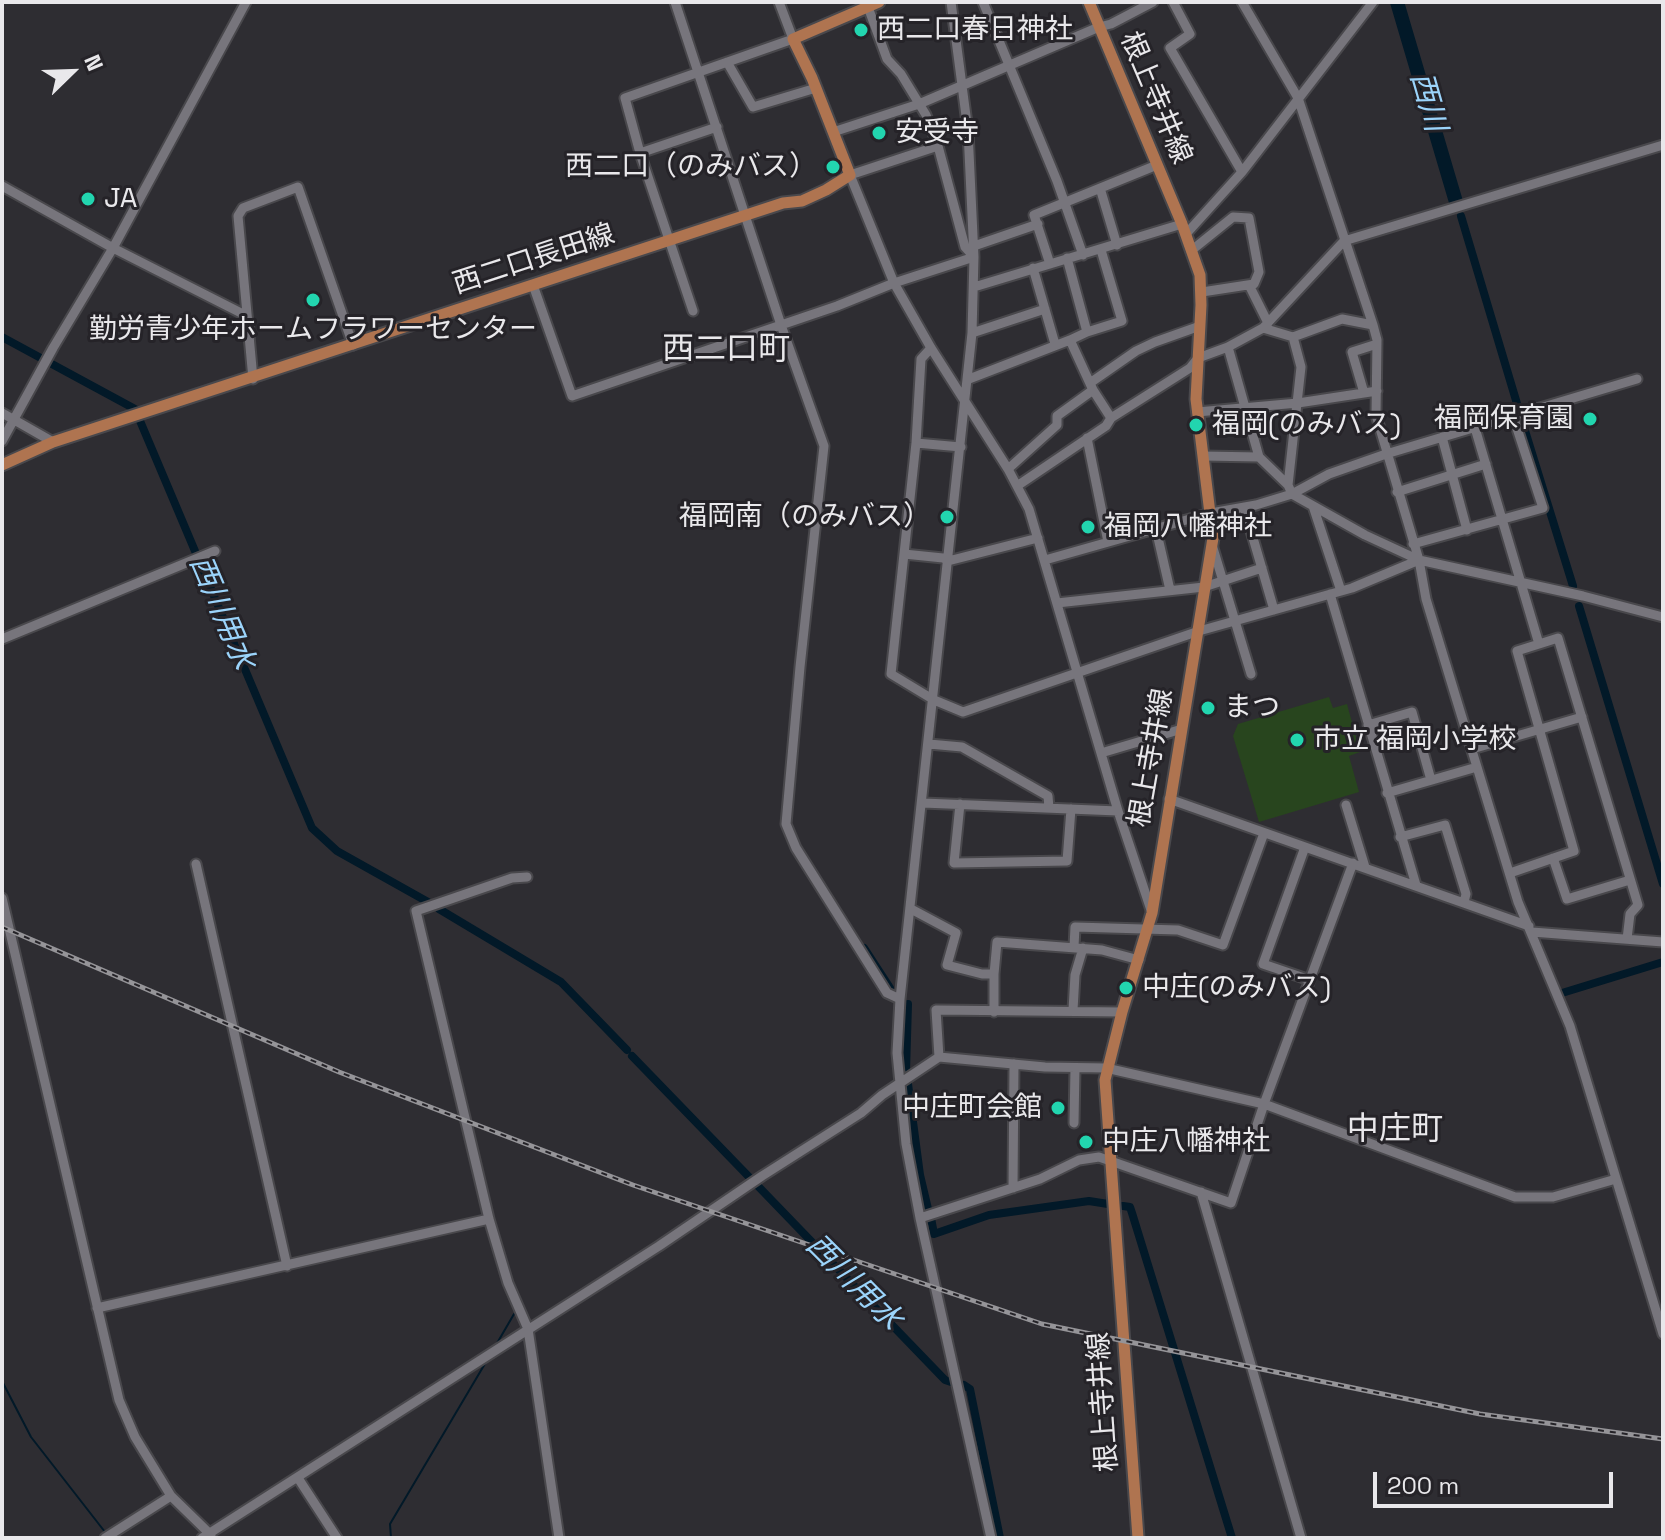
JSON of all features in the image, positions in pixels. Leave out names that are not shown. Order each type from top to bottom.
[{"type":"main road","name":"根上寺井線","points":[[1089,2],[1184,229],[1200,275],[1197,412],[1211,513],[1212,544],[1152,913],[1106,1068],[1138,1538]]},
{"type":"main road","points":[[850,175],[793,39],[873,4]]},
{"type":"main road","name":"西二口長田線","points":[[2,465],[53,442],[253,379],[745,215],[783,203],[802,201],[850,175]]},
{"type":"street","points":[[2,441],[113,248],[246,2]]},
{"type":"street","points":[[675,2],[824,446],[786,824],[796,848],[887,993],[900,999]]},
{"type":"street","points":[[693,311],[640,153],[625,98],[793,39],[779,2]]},
{"type":"street","points":[[951,2],[963,84],[974,246],[972,333],[900,999],[897,1053],[906,1144],[920,1218],[991,1538]]},
{"type":"street","points":[[983,2],[1066,202],[1083,255]]},
{"type":"street","points":[[833,132],[919,104],[1111,24],[1153,2]]},
{"type":"street","points":[[1173,2],[1190,34],[1170,48],[1242,172]]},
{"type":"street","points":[[1243,2],[1298,98],[1373,325],[1377,344],[1376,415],[1419,560],[1426,599],[1510,873],[1570,1026],[1663,1334]]},
{"type":"street","points":[[974,287],[1067,258],[1184,229],[1242,172],[1373,2]]},
{"type":"street","points":[[873,4],[887,59],[901,74],[919,104],[938,146],[965,247],[974,257]]},
{"type":"street","points":[[727,62],[753,107],[816,88]]},
{"type":"street","points":[[640,153],[717,127]]},
{"type":"street","points":[[1017,486],[1106,426],[1111,418],[1190,368],[1198,358],[1228,347],[1265,326],[1344,241],[1663,145]]},
{"type":"street","points":[[938,146],[850,175],[894,283],[931,348],[1008,469],[1029,509],[1118,811],[1152,913]]},
{"type":"street","points":[[1050,264],[1034,215],[1157,165]]},
{"type":"street","points":[[2,186],[113,248],[247,316]]},
{"type":"street","points":[[253,379],[238,216],[243,208],[298,187],[353,345]]},
{"type":"street","points":[[1100,188],[1117,245]]},
{"type":"street","points":[[1192,250],[1233,217],[1249,218],[1259,272],[1254,284],[1202,292]]},
{"type":"street","points":[[974,246],[1038,224]]},
{"type":"street","points":[[969,379],[1122,321],[1101,250]]},
{"type":"street","points":[[533,285],[572,396],[974,257]]},
{"type":"street","points":[[1067,258],[1087,332]]},
{"type":"street","points":[[1033,268],[1055,344]]},
{"type":"street","points":[[1249,285],[1265,326],[1293,337],[1342,319],[1373,325]]},
{"type":"street","points":[[972,333],[1045,309]]},
{"type":"street","points":[[1008,469],[1057,425],[1057,416],[1145,346],[1200,326]]},
{"type":"street","points":[[1290,489],[1301,367],[1293,337]]},
{"type":"street","points":[[1070,340],[1111,418]]},
{"type":"street","points":[[1364,393],[1352,352],[1377,344]]},
{"type":"street","points":[[1228,347],[1259,457],[1290,489],[1313,506],[1419,560],[1663,617]]},
{"type":"street","points":[[931,348],[921,359],[916,443],[891,674],[934,700],[963,712],[1199,631],[1336,592],[1419,560]]},
{"type":"street","points":[[1045,560],[1211,513],[1244,507],[1386,454],[1637,379]]},
{"type":"street","points":[[1197,412],[1298,403],[1377,391]]},
{"type":"street","points":[[2,413],[53,442]]},
{"type":"street","points":[[1413,544],[1543,508],[1513,416]]},
{"type":"street","points":[[1475,428],[1539,644]]},
{"type":"street","points":[[1442,437],[1467,530]]},
{"type":"street","points":[[1087,438],[1108,542]]},
{"type":"street","points":[[916,443],[961,447]]},
{"type":"street","points":[[1203,456],[1259,457]]},
{"type":"street","points":[[1397,492],[1486,464]]},
{"type":"street","points":[[1313,506],[1368,725],[1416,885]]},
{"type":"street","points":[[1244,507],[1274,610]]},
{"type":"street","points":[[1156,529],[1170,590]]},
{"type":"street","points":[[904,554],[948,561],[1038,538]]},
{"type":"street","points":[[1212,544],[1251,674]]},
{"type":"street","points":[[2,639],[215,551]]},
{"type":"street","points":[[1057,603],[1204,587],[1262,568]]},
{"type":"street","points":[[1510,873],[1574,851],[1517,651],[1558,638],[1638,905],[1630,914],[1627,939]]},
{"type":"street","points":[[1368,725],[1412,712],[1431,780]]},
{"type":"street","points":[[1472,749],[1582,717]]},
{"type":"street","points":[[1101,753],[1182,729]]},
{"type":"street","points":[[929,744],[962,747],[1048,796],[1049,808]]},
{"type":"street","points":[[1387,793],[1477,767]]},
{"type":"street","points":[[1169,799],[1464,902],[1530,929],[1663,942]]},
{"type":"street","points":[[923,803],[1118,811]]},
{"type":"street","points":[[960,804],[954,863],[1067,861],[1071,809]]},
{"type":"street","points":[[1346,805],[1365,867]]},
{"type":"street","points":[[1400,837],[1445,825],[1466,894],[1464,902]]},
{"type":"street","points":[[1073,1010],[1078,948],[1075,927],[1178,930],[1223,945],[1264,833]]},
{"type":"street","points":[[1305,847],[1263,964],[1310,980]]},
{"type":"street","points":[[1553,858],[1567,899],[1630,880]]},
{"type":"street","points":[[920,1218],[1040,1179],[1079,1160],[1099,1157],[1231,1203],[1353,863]]},
{"type":"street","points":[[196,864],[287,1266]]},
{"type":"street","points":[[527,877],[512,878],[416,911],[489,1219],[508,1283],[528,1329],[559,1538]]},
{"type":"street","points":[[2,898],[119,1400],[135,1437],[171,1496],[208,1536],[861,1113],[939,1057],[1106,1068],[1264,1104],[1515,1197],[1553,1197],[1616,1179]]},
{"type":"street","points":[[911,909],[956,933],[947,965],[994,974]]},
{"type":"street","points":[[994,1012],[997,942],[1102,950],[1139,960]]},
{"type":"street","points":[[939,1057],[936,1010],[1122,1012]]},
{"type":"street","points":[[1013,1188],[1014,1064]]},
{"type":"street","points":[[1074,1123],[1075,1068]]},
{"type":"street","points":[[1201,1192],[1301,1538]]},
{"type":"street","points":[[97,1308],[489,1219]]},
{"type":"street","points":[[298,1478],[337,1538]]},
{"type":"street","points":[[105,1538],[171,1496]]},
{"type":"green space","points":[[1329,697],[1333,708],[1347,704],[1360,752],[1349,756],[1359,792],[1259,822],[1233,736],[1238,724]]},
{"type":"waterway","name":"西川","points":[[1397,2],[1456,202]]},
{"type":"waterway","points":[[1461,216],[1518,407]]},
{"type":"waterway","name":"西川用水","points":[[2,337],[135,409],[312,828],[337,851],[428,902]]},
{"type":"waterway","points":[[1522,421],[1573,586]]},
{"type":"waterway","points":[[1579,606],[1663,884]]},
{"type":"waterway","name":"西川用水","points":[[439,909],[561,982],[627,1050]]},
{"type":"waterway","points":[[864,948],[890,988]]},
{"type":"waterway","points":[[1562,993],[1663,962]]},
{"type":"waterway","points":[[906,1071],[908,1004]]},
{"type":"waterway","name":"西川用水","points":[[632,1056],[751,1179]]},
{"type":"waterway","points":[[908,1084],[920,1175],[928,1209]]},
{"type":"waterway","name":"西川用水","points":[[755,1183],[945,1380],[951,1382]]},
{"type":"waterway","points":[[931,1218],[934,1234],[989,1215],[1089,1201],[1108,1204]]},
{"type":"waterway","points":[[1123,1206],[1130,1207],[1132,1213],[1232,1538]]},
{"type":"waterway","points":[[496,1345],[514,1314]]},
{"type":"waterway","points":[[391,1538],[390,1524],[486,1362]]},
{"type":"waterway","points":[[2,1381],[31,1437],[105,1532]]},
{"type":"waterway","name":"西川用水","points":[[964,1385],[970,1389],[1000,1538]]},
{"type":"railway","points":[[2,927],[339,1072],[633,1185],[1042,1324],[1480,1414],[1663,1439]]},
{"type":"place","name":"西二口春日神社","points":[[861,30]]},
{"type":"place","name":"安受寺","points":[[879,133]]},
{"type":"place","name":"西二口（のみバス）","points":[[833,167]]},
{"type":"place","name":"JA","points":[[88,199]]},
{"type":"place","name":"勤労青少年ホームフラワーセンター","points":[[313,300]]},
{"type":"place","name":"福岡保育園","points":[[1590,419]]},
{"type":"place","name":"福岡(のみバス)","points":[[1196,425]]},
{"type":"place","name":"福岡南（のみバス）","points":[[947,517]]},
{"type":"place","name":"福岡八幡神社","points":[[1088,527]]},
{"type":"place","name":"まつ","points":[[1208,708]]},
{"type":"place","name":"市立 福岡小学校","points":[[1297,740]]},
{"type":"place","name":"中庄(のみバス)","points":[[1126,988]]},
{"type":"place","name":"中庄町会館","points":[[1058,1108]]},
{"type":"place","name":"中庄八幡神社","points":[[1086,1142]]},
{"type":"district","name":"西二口町","points":[[726,350]]},
{"type":"district","name":"中庄町","points":[[1395,1130]]}]
